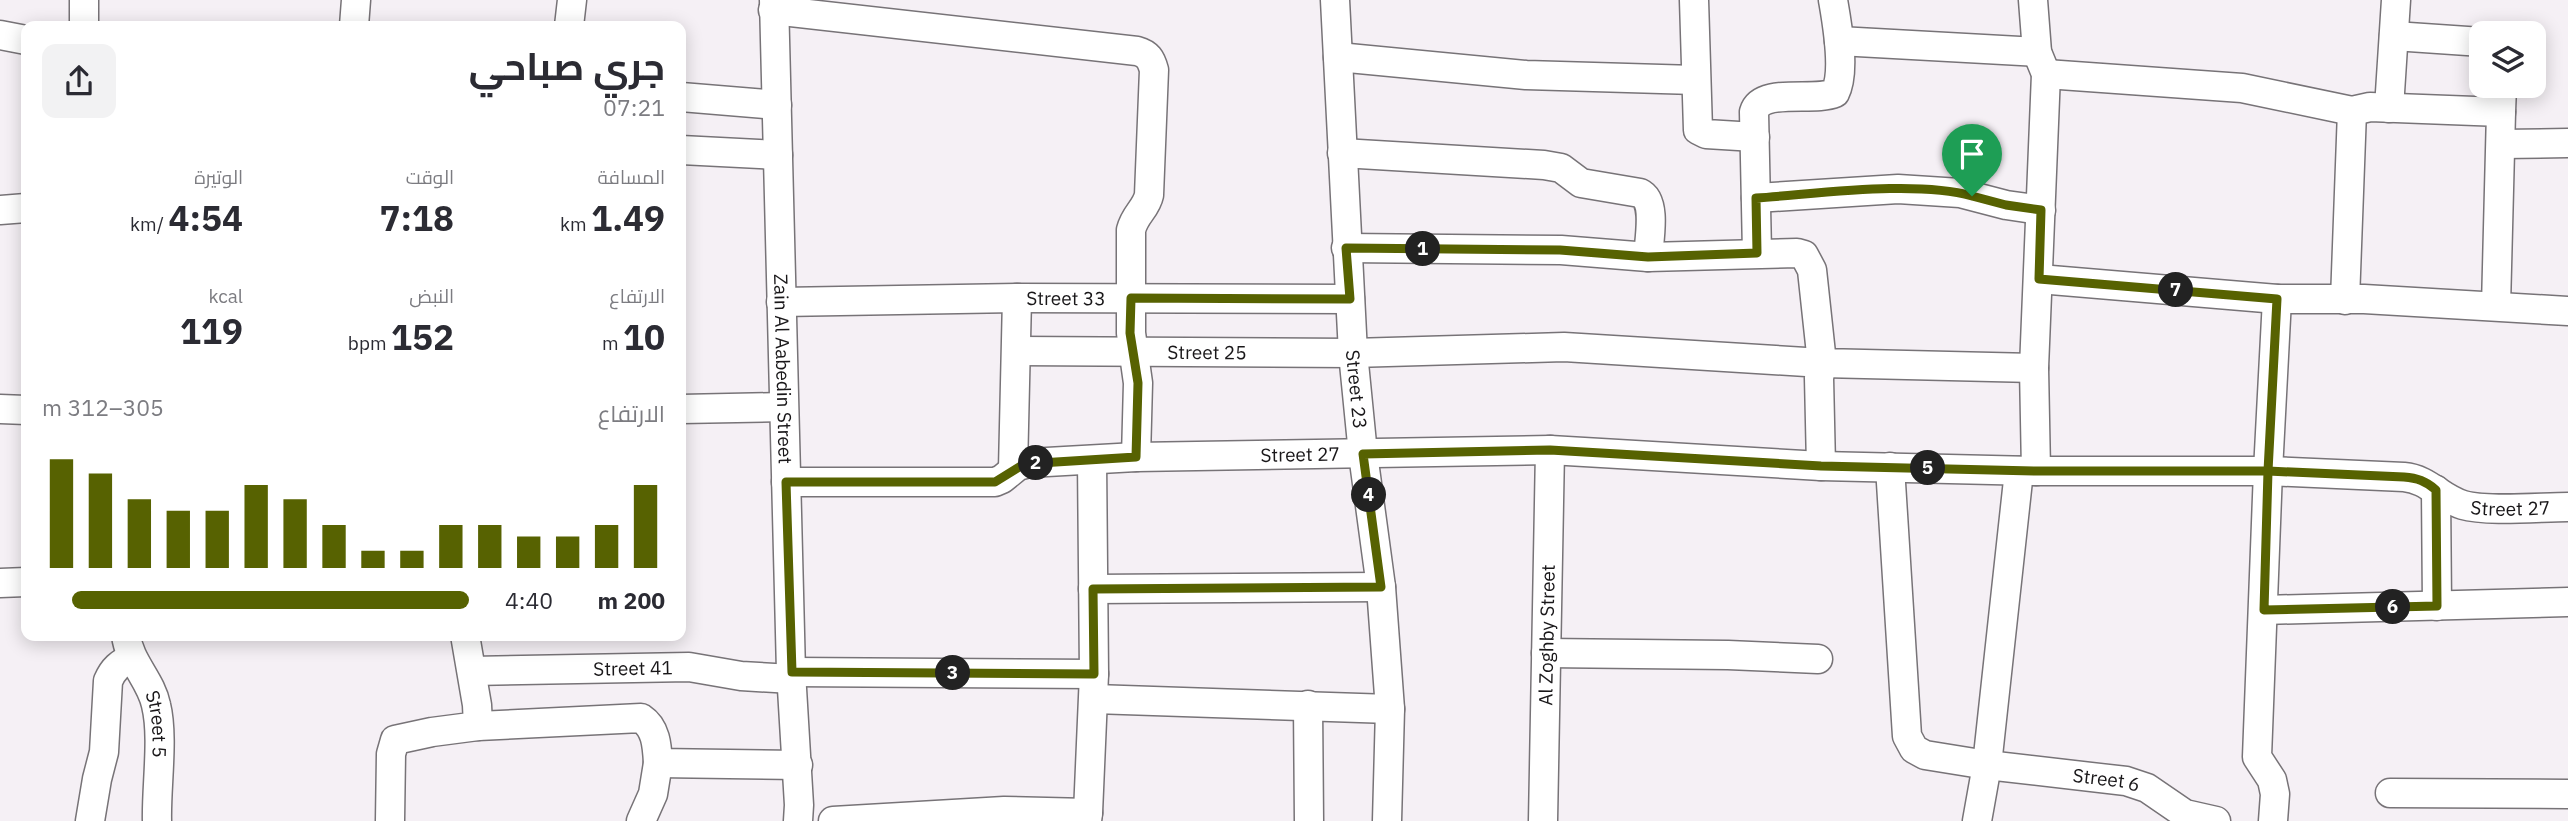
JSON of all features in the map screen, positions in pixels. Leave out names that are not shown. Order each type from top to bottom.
[{"type":"street","points":[[84,0],[84,21]]},
{"type":"street","points":[[354,21],[356,0]]},
{"type":"street","points":[[570,21],[572,0]]},
{"type":"street","name":"Street 23","points":[[1335,0],[1353,353],[1381,587],[1391,709],[1387,821]]},
{"type":"street","points":[[1694,0],[1696,126],[1700,133],[1755,137]]},
{"type":"street","points":[[1757,253],[1756,105],[1761,100],[1772,97],[1825,96],[1835,93],[1839,85],[1839,41],[1833,0]]},
{"type":"street","points":[[1977,821],[2027,471],[2041,210],[2041,63],[2033,0]]},
{"type":"street","points":[[2389,108],[2396,0]]},
{"type":"street","points":[[774,5],[1146,53],[1154,70],[1149,195],[1145,206],[1135,216],[1131,230],[1130,333],[1138,383],[1136,457]]},
{"type":"street","name":"Zain Al Aabedin Street","points":[[774,5],[783,407],[792,676],[800,805],[798,821]]},
{"type":"street","points":[[0,35],[21,39]]},
{"type":"street","points":[[2394,36],[2469,41]]},
{"type":"street","points":[[1839,41],[2242,88],[2352,111],[2370,107],[2389,108],[2502,99],[2496,306]]},
{"type":"street","points":[[1338,57],[1525,75],[1695,80]]},
{"type":"street","points":[[686,97],[777,105]]},
{"type":"street","points":[[2345,300],[2352,111]]},
{"type":"street","points":[[2501,144],[2568,143]]},
{"type":"street","points":[[686,150],[778,155]]},
{"type":"street","points":[[1342,153],[1545,165],[1561,168],[1581,183],[1640,193],[1647,198],[1650,208],[1648,257]]},
{"type":"street","points":[[1756,198],[1898,189],[1960,193],[2006,205],[2041,210]]},
{"type":"street","points":[[0,210],[21,208]]},
{"type":"street","points":[[1346,248],[1560,250],[1648,257],[1757,253],[1797,253],[1804,256],[1810,262],[1822,363],[1819,391],[1821,466]]},
{"type":"street","points":[[2039,279],[2277,299],[2568,311]]},
{"type":"street","points":[[1013,469],[1018,351],[1017,298]]},
{"type":"street","name":"Street 33","points":[[781,302],[1017,298],[1350,299]]},
{"type":"street","points":[[2273,821],[2275,794],[2272,780],[2257,757],[2277,299]]},
{"type":"street","name":"Street 25","points":[[1018,351],[1353,353],[1564,346],[1822,363],[2034,368]]},
{"type":"street","points":[[686,409],[783,407]]},
{"type":"street","points":[[0,409],[21,410]]},
{"type":"street","name":"Street 27","points":[[786,482],[995,482],[1013,469],[1030,463],[1136,457],[1550,450],[1821,466],[2027,471],[2268,471],[2413,478],[2421,480],[2449,499],[2477,507],[2568,507]]},
{"type":"street","name":"Al Zoghby Street","points":[[1543,821],[1550,450]]},
{"type":"street","points":[[833,821],[1004,811],[1087,817],[1094,687],[1092,460]]},
{"type":"street","name":"Street 6","points":[[1890,467],[1908,741],[1914,750],[1925,755],[1987,765],[2126,781],[2147,788],[2185,814],[2216,821]]},
{"type":"street","points":[[2436,490],[2437,606]]},
{"type":"street","points":[[0,583],[21,582]]},
{"type":"street","points":[[1093,589],[1381,587]]},
{"type":"street","points":[[2264,610],[2568,602]]},
{"type":"street","points":[[466,641],[478,726]]},
{"type":"street","points":[[90,821],[104,752],[108,681],[129,647]]},
{"type":"street","name":"Street 5","points":[[129,647],[152,692],[158,714],[157,821]]},
{"type":"street","points":[[1546,653],[1728,654],[1818,659]]},
{"type":"street","name":"Street 41","points":[[472,671],[689,667],[741,676],[1094,687],[1308,705],[1391,709]]},
{"type":"street","points":[[1308,705],[1309,821]]},
{"type":"street","points":[[390,821],[391,754],[395,740],[478,726],[641,718],[649,723],[655,736],[658,763],[653,794],[641,821]]},
{"type":"street","points":[[658,763],[798,765]]},
{"type":"street","points":[[2390,793],[2568,794]]},
{"type":"route","points":[[1972,196],[1898,189],[1756,198],[1757,253],[1648,257],[1560,250],[1346,248],[1350,299],[1131,298],[1130,333],[1138,383],[1136,457],[1024,464],[995,482],[786,482],[792,672],[1094,674],[1093,589],[1381,587],[1363,454],[1550,450],[1821,466],[2036,471],[2268,471],[2264,610],[2437,606],[2436,490],[2430,484],[2404,477],[2268,471],[2277,299],[2039,279],[2041,210],[1972,196]]}]
